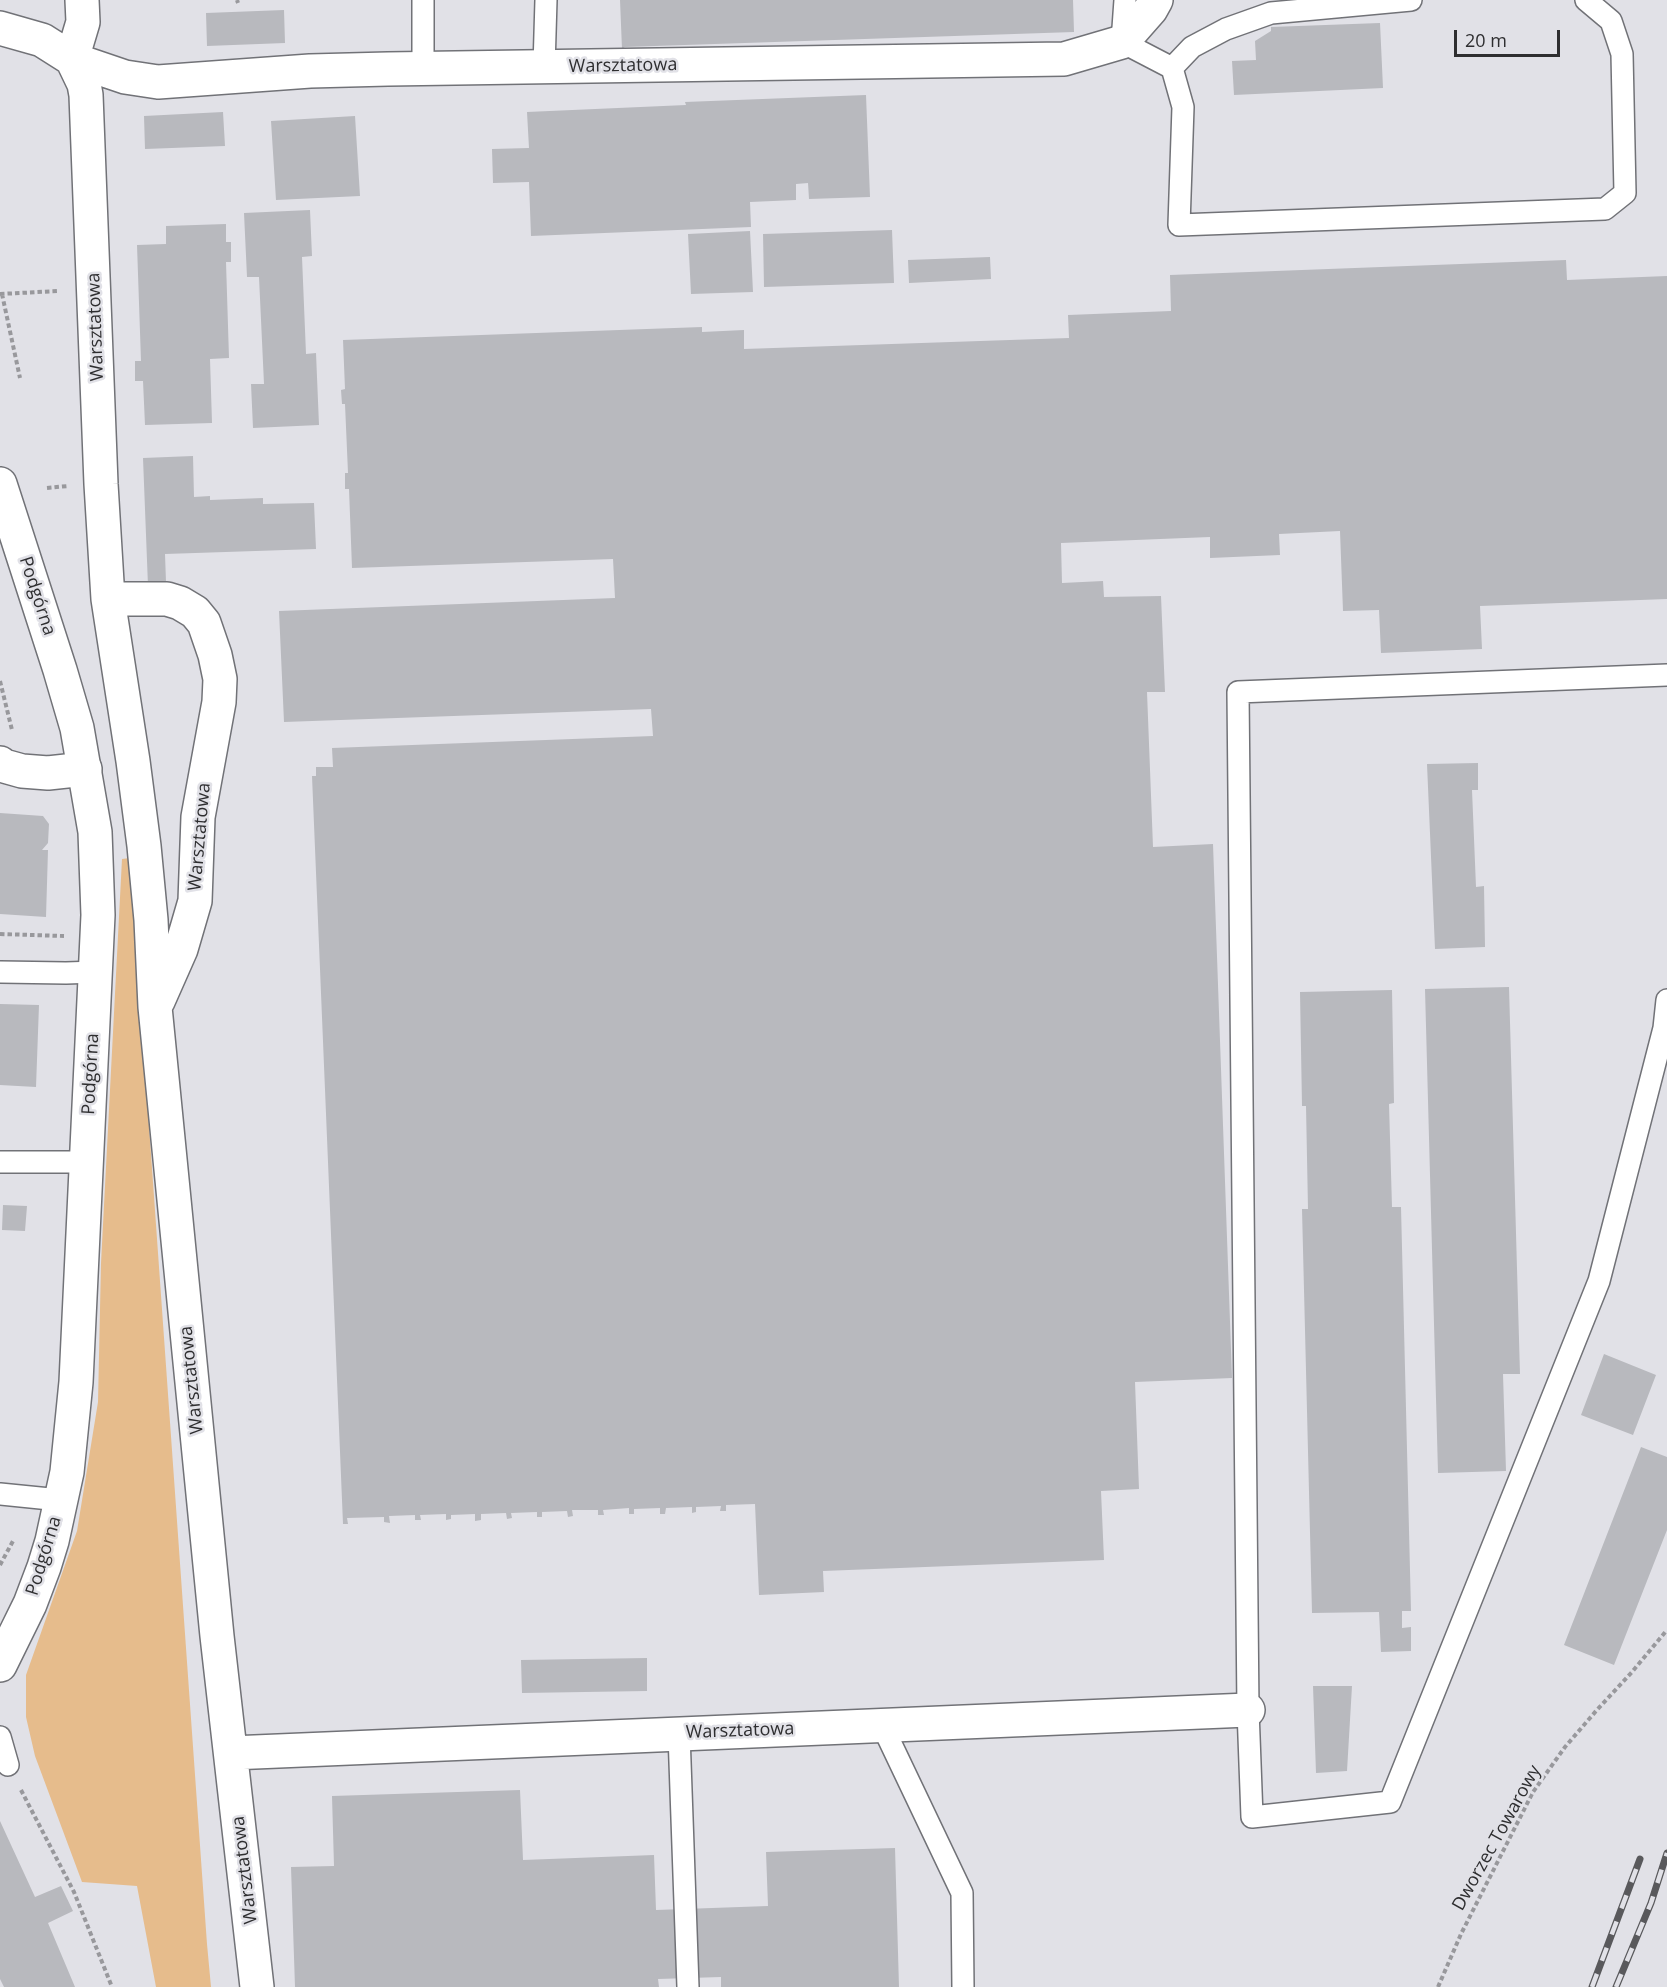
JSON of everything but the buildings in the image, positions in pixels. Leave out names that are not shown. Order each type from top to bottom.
[{"type":"street","points":[[72,59],[83,22],[82,0]]},
{"type":"street","points":[[1122,42],[1156,0]]},
{"type":"street","name":"Warsztatowa","points":[[0,28],[42,40],[72,59],[124,77],[158,82],[310,71],[1064,59],[1122,42]]},
{"type":"street","name":"Warsztatowa","points":[[72,59],[82,78],[86,95],[101,484],[108,599],[144,846],[151,920],[155,1007],[217,1636],[257,1987]]},
{"type":"street","name":"Podgórna","points":[[0,484],[77,728],[94,832],[98,937],[76,1382],[67,1472],[52,1541],[34,1595],[0,1665]]},
{"type":"street","name":"Warsztatowa","points":[[108,599],[167,599],[180,603],[195,612],[204,623],[220,679],[219,702],[198,817],[195,902],[181,949],[155,1007]]},
{"type":"street","points":[[11,767],[48,773],[85,769]]},
{"type":"street","name":"Warsztatowa","points":[[231,1753],[1248,1710]]},
{"type":"lane","points":[[423,0],[423,69]]},
{"type":"lane","points":[[544,67],[546,0]]},
{"type":"lane","points":[[1125,0],[1122,42],[1172,68],[1183,107],[1179,225],[1605,209],[1625,193],[1622,54],[1611,21],[1586,0]]},
{"type":"lane","points":[[1172,68],[1192,46],[1226,29],[1271,13],[1410,0]]},
{"type":"lane","points":[[1667,675],[1238,692],[1248,1710],[1252,1817],[1390,1802],[1599,1281],[1664,1028],[1667,1000]]},
{"type":"lane","points":[[0,972],[96,972]]},
{"type":"lane","points":[[0,1162],[87,1162]]},
{"type":"lane","points":[[0,1494],[60,1500]]},
{"type":"lane","points":[[882,1725],[962,1893],[963,1987]]},
{"type":"lane","points":[[679,1734],[688,1987]]},
{"type":"lane","points":[[0,1737],[8,1765]]},
{"type":"path","points":[[20,378],[1,294],[67,291]]},
{"type":"path","points":[[0,681],[11,767]]},
{"type":"path","points":[[0,934],[98,937]]},
{"type":"path","name":"Dworzec Towarowy","points":[[1438,1987],[1461,1934],[1533,1792],[1565,1747],[1667,1630]]},
{"type":"path","points":[[8,1765],[74,1892],[112,1987]]},
{"type":"shaded area","points":[[130,858],[211,1987],[156,1987],[137,1886],[82,1882],[35,1756],[26,1717],[26,1675],[77,1531],[98,1402],[101,1263],[122,859]]},
{"type":"railway","points":[[1616,1987],[1651,1903],[1667,1853]]},
{"type":"railway","points":[[1592,1987],[1640,1859]]}]
